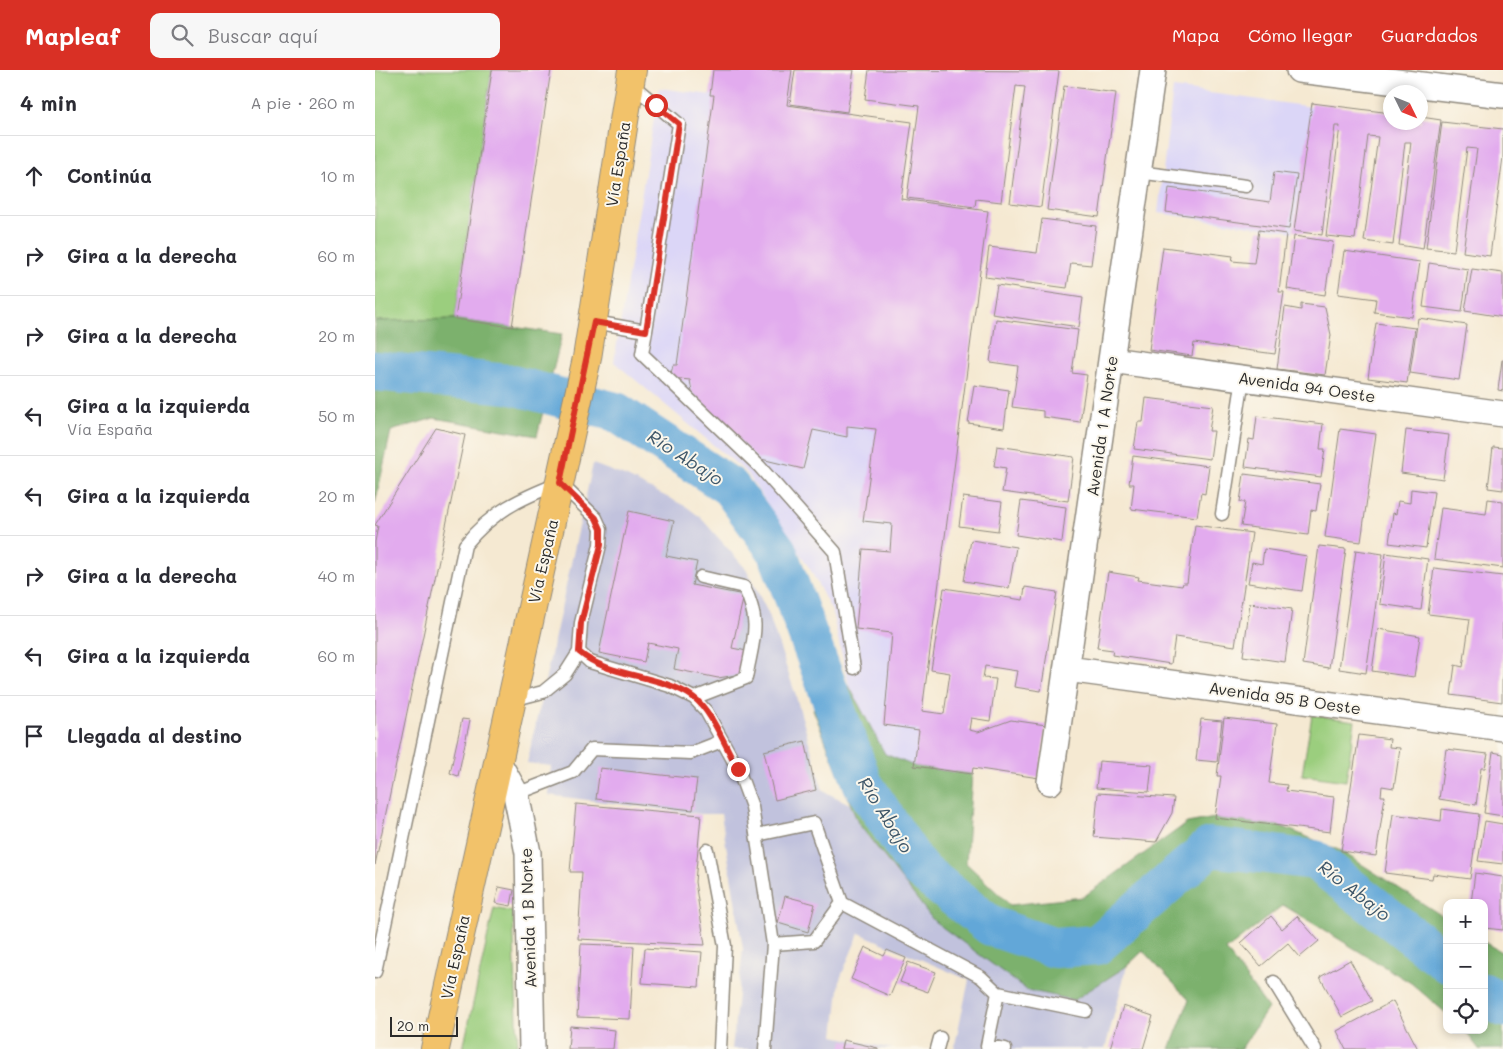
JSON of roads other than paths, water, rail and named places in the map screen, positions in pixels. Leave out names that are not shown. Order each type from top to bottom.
[{"type":"main road","name":"Vía España","points":[[435,1049],[587,358],[631,76]]},
{"type":"street","name":"Avenida 1 A Norte","points":[[1050,782],[1153,70]]},
{"type":"street","points":[[1299,70],[1503,95]]},
{"type":"street","name":"Avenida 94 Oeste","points":[[1111,360],[1503,414]]},
{"type":"street","name":"Avenida 95 B Oeste","points":[[1067,669],[1503,728]]},
{"type":"street","name":"Avenida 1 B Norte","points":[[498,762],[516,794],[528,853],[532,1049]]},
{"type":"lane","points":[[631,76],[679,124],[642,354],[759,466],[835,552],[854,668]]},
{"type":"lane","points":[[1138,172],[1246,186]]},
{"type":"lane","points":[[594,322],[646,331]]},
{"type":"lane","points":[[1223,514],[1243,378]]},
{"type":"lane","points":[[375,972],[465,545],[481,525],[526,496],[561,480],[596,518],[601,529],[601,545],[581,623],[579,652],[565,674],[543,692],[512,700]]},
{"type":"lane","points":[[694,698],[746,678],[756,623],[752,603],[744,586],[701,577]]},
{"type":"lane","points":[[579,652],[590,662],[669,686],[694,698],[706,711],[738,769],[752,807],[773,944],[765,1049]]},
{"type":"lane","points":[[516,794],[573,772],[592,749],[691,753],[722,741]]},
{"type":"lane","points":[[757,835],[814,823],[842,903],[981,977],[998,993],[1086,1011]]},
{"type":"lane","points":[[707,850],[725,946],[720,1049]]},
{"type":"lane","points":[[773,944],[814,941],[842,903]]},
{"type":"lane","points":[[1274,982],[1315,1049]]},
{"type":"lane","points":[[998,993],[987,1046],[1005,1049]]},
{"type":"waterway","name":"Río Abajo","points":[[375,371],[508,384],[616,412],[730,487],[777,551],[863,784],[919,869],[991,926],[1055,948],[1097,945],[1210,847],[1315,860],[1443,960]]},
{"type":"waterway","name":"Río Abajo","points":[[1488,996],[1503,1007]]}]
